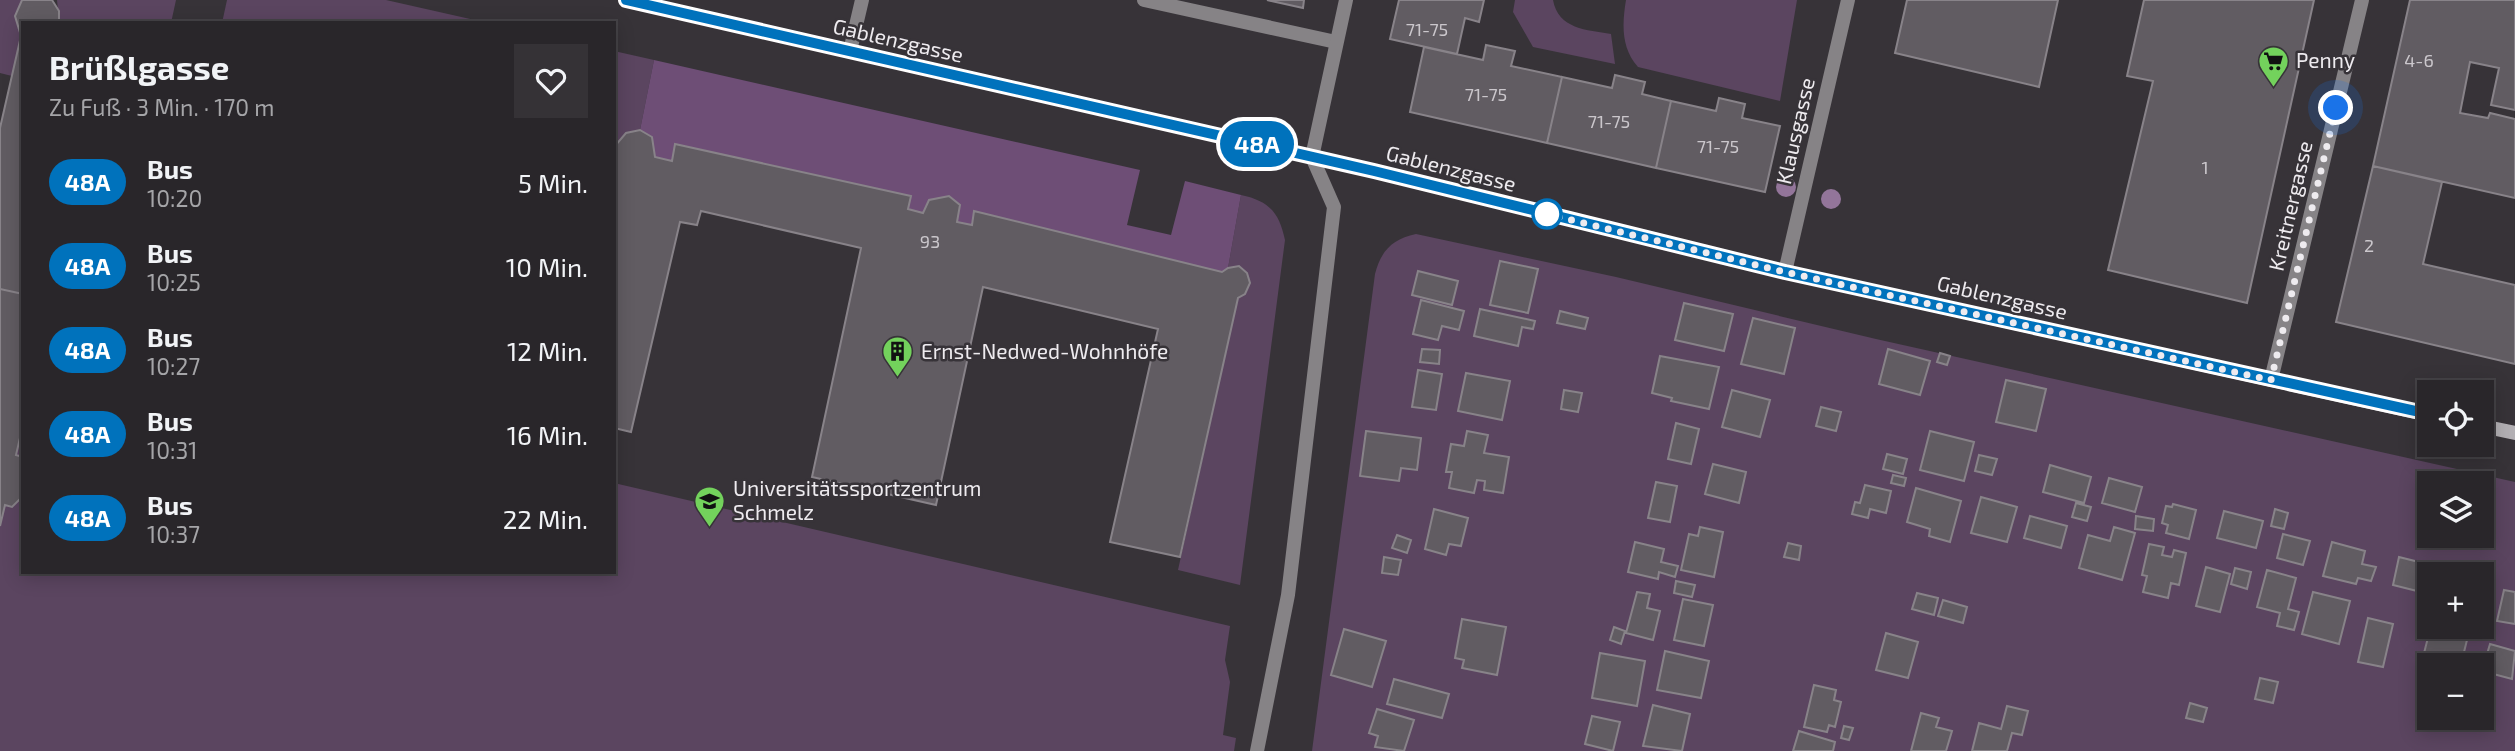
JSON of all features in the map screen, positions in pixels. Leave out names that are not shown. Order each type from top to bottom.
[{"type":"main road","name":"Gablenzgasse","points":[[626,0],[1312,157],[1785,272],[2417,412]]},
{"type":"main road","points":[[2494,429],[2515,433]]},
{"type":"street","points":[[850,51],[862,0]]},
{"type":"street","points":[[1144,0],[1336,42]]},
{"type":"street","points":[[1257,751],[1279,654],[1290,581],[1334,207],[1312,157],[1346,0]]},
{"type":"street","name":"Klausgasse","points":[[1785,272],[1849,0]]},
{"type":"street","name":"Kreitnergasse","points":[[2271,380],[2362,0]]},
{"type":"shaded area","points":[[0,0],[22,0],[15,15],[21,36],[12,76],[0,73]]},
{"type":"shaded area","points":[[57,0],[176,0],[171,21],[59,20]]},
{"type":"shaded area","points":[[227,0],[386,0],[479,21],[222,21]]},
{"type":"shaded area","points":[[1515,0],[1553,0],[1556,10],[1567,22],[1583,29],[1611,34],[1615,64],[1533,47],[1513,12]]},
{"type":"shaded area","points":[[1626,0],[1797,0],[1780,101],[1638,67],[1628,52],[1624,35]]},
{"type":"shaded area","points":[[616,51],[654,60],[640,130],[626,133],[616,148]]},
{"type":"shaded area","points":[[654,60],[1140,170],[1127,225],[1171,235],[1185,181],[1241,195],[1228,268],[1222,272],[974,212],[972,225],[957,222],[960,205],[949,196],[929,200],[923,213],[908,209],[911,196],[675,144],[672,161],[655,157],[652,138],[640,130]]},
{"type":"shaded area","points":[[1241,195],[1266,204],[1271,209],[1280,222],[1285,240],[1240,585],[1178,570],[1238,298],[1250,283],[1247,273],[1239,266],[1228,268]]},
{"type":"shaded area","points":[[1416,234],[1616,277],[1876,339],[2466,471],[2417,471],[2417,548],[2494,548],[2494,477],[2515,482],[2515,751],[1312,751],[1375,274],[1384,253],[1400,239]]},
{"type":"shaded area","name":"Universitätssportzentrum Schmelz","points":[[0,289],[21,294],[21,574],[616,574],[616,483],[1230,626],[1225,660],[1230,682],[1223,735],[1236,738],[1234,751],[0,751]]},
{"type":"building","points":[[22,0],[52,0],[59,11],[59,20],[63,21],[21,21],[21,36],[15,16]]},
{"type":"building","points":[[1267,0],[1304,0],[1303,8]]},
{"type":"building","points":[[1399,0],[1484,0],[1479,22],[1465,18],[1457,54],[1390,39]]},
{"type":"building","points":[[1907,0],[2058,0],[2039,87],[1895,53]]},
{"type":"building","points":[[2144,0],[2314,0],[2247,303],[2108,270],[2153,81],[2127,76]]},
{"type":"building","points":[[2410,0],[2515,0],[2515,110],[2491,105],[2499,68],[2470,62],[2460,113],[2488,118],[2490,113],[2515,119],[2515,198],[2373,166]]},
{"type":"building","points":[[21,36],[21,294],[0,289],[0,128]]},
{"type":"building","points":[[1486,45],[1515,51],[1511,66],[1562,77],[1547,143],[1410,112],[1424,47],[1483,60]]},
{"type":"building","points":[[1615,75],[1645,82],[1642,94],[1671,101],[1656,168],[1547,143],[1562,77],[1612,88]]},
{"type":"building","points":[[1719,98],[1745,104],[1742,118],[1780,126],[1765,192],[1656,168],[1671,101],[1716,111]]},
{"type":"building","name":"Ernst-Nedwed-Wohnhöfe","points":[[640,130],[652,137],[655,157],[672,161],[675,144],[911,196],[908,209],[923,213],[929,200],[949,196],[960,205],[957,222],[972,225],[974,211],[1222,272],[1239,266],[1247,273],[1250,283],[1245,294],[1238,298],[1180,557],[1110,542],[1158,329],[983,287],[936,505],[812,477],[861,248],[701,211],[697,225],[680,222],[631,432],[616,428],[616,145],[626,133]]},
{"type":"building","points":[[2373,166],[2442,182],[2423,264],[2515,285],[2515,364],[2336,322]]},
{"type":"building","points":[[1500,261],[1538,269],[1528,313],[1490,305]]},
{"type":"building","points":[[1418,271],[1458,281],[1452,305],[1412,295]]},
{"type":"building","points":[[0,289],[21,294],[21,434],[16,455],[21,456],[21,498],[12,507],[5,505],[0,526]]},
{"type":"building","points":[[1421,300],[1464,311],[1459,330],[1442,326],[1438,340],[1413,334]]},
{"type":"building","points":[[1684,303],[1733,314],[1724,351],[1675,340]]},
{"type":"building","points":[[1480,309],[1535,321],[1533,329],[1522,327],[1518,346],[1474,336]]},
{"type":"building","points":[[1560,311],[1588,318],[1585,329],[1557,323]]},
{"type":"building","points":[[1753,318],[1795,328],[1784,374],[1741,364]]},
{"type":"building","points":[[1422,349],[1440,350],[1439,364],[1420,362]]},
{"type":"building","points":[[1888,349],[1930,361],[1920,395],[1879,384]]},
{"type":"building","points":[[1940,353],[1950,356],[1947,365],[1937,362]]},
{"type":"building","points":[[1660,356],[1719,367],[1709,409],[1671,401],[1672,398],[1652,393]]},
{"type":"building","points":[[1418,370],[1442,374],[1436,410],[1412,407]]},
{"type":"building","points":[[1466,373],[1510,381],[1502,420],[1458,411]]},
{"type":"building","points":[[2006,380],[2046,389],[2036,431],[1996,422]]},
{"type":"building","points":[[1564,390],[1582,393],[1578,412],[1561,409]]},
{"type":"building","points":[[1732,390],[1770,400],[1760,437],[1722,427]]},
{"type":"building","points":[[1821,407],[1841,412],[1836,431],[1816,426]]},
{"type":"building","points":[[1676,423],[1699,429],[1691,464],[1668,459]]},
{"type":"building","points":[[1366,431],[1421,438],[1417,470],[1401,468],[1399,481],[1360,476]]},
{"type":"building","points":[[1467,431],[1488,435],[1484,453],[1509,457],[1503,493],[1484,490],[1485,481],[1477,480],[1474,493],[1449,488],[1452,472],[1446,472],[1451,444],[1464,446]]},
{"type":"building","points":[[1930,431],[1974,442],[1964,481],[1920,470]]},
{"type":"building","points":[[1887,454],[1907,459],[1903,474],[1883,469]]},
{"type":"building","points":[[1979,455],[1997,459],[1992,475],[1975,471]]},
{"type":"building","points":[[1713,464],[1746,472],[1739,503],[1705,494]]},
{"type":"building","points":[[2050,465],[2091,477],[2084,503],[2043,492]]},
{"type":"building","points":[[1893,475],[1906,478],[1904,486],[1891,483]]},
{"type":"building","points":[[2109,478],[2142,487],[2135,512],[2102,503]]},
{"type":"building","points":[[1656,482],[1677,486],[1670,522],[1648,518]]},
{"type":"building","points":[[1865,485],[1891,491],[1886,513],[1870,509],[1868,518],[1852,514],[1855,502],[1860,503]]},
{"type":"building","points":[[1916,488],[1961,501],[1950,542],[1929,536],[1930,529],[1907,522]]},
{"type":"building","points":[[1981,497],[2017,507],[2007,542],[1971,533]]},
{"type":"building","points":[[2076,503],[2091,507],[2087,521],[2072,517]]},
{"type":"building","points":[[2173,504],[2196,510],[2189,539],[2166,533],[2168,525],[2162,523],[2166,506],[2172,507]]},
{"type":"building","points":[[1434,509],[1468,518],[1461,546],[1449,544],[1446,555],[1425,549]]},
{"type":"building","points":[[2275,509],[2288,513],[2284,529],[2271,526]]},
{"type":"building","points":[[2224,511],[2263,521],[2256,548],[2217,538]]},
{"type":"building","points":[[2030,516],[2067,526],[2061,548],[2024,538]]},
{"type":"building","points":[[2136,516],[2154,519],[2153,531],[2135,529]]},
{"type":"building","points":[[1700,527],[1723,532],[1714,577],[1681,570],[1689,534],[1698,536]]},
{"type":"building","points":[[2114,527],[2135,533],[2122,580],[2079,568],[2088,535],[2110,541]]},
{"type":"building","points":[[2283,534],[2310,541],[2303,565],[2277,558]]},
{"type":"building","points":[[1397,535],[1411,540],[1407,553],[1392,548]]},
{"type":"building","points":[[1635,542],[1664,549],[1661,562],[1678,566],[1675,577],[1659,572],[1658,579],[1628,572]]},
{"type":"building","points":[[2332,542],[2365,551],[2362,564],[2376,567],[2371,581],[2358,578],[2356,584],[2323,576]]},
{"type":"building","points":[[1788,543],[1801,546],[1799,560],[1784,557]]},
{"type":"building","points":[[2149,544],[2164,547],[2162,555],[2172,557],[2174,550],[2186,553],[2179,585],[2171,583],[2168,598],[2143,592],[2147,576],[2142,575]]},
{"type":"building","points":[[1384,557],[1401,560],[1398,575],[1382,573]]},
{"type":"building","points":[[2399,557],[2419,562],[2417,591],[2393,585]]},
{"type":"building","points":[[2206,567],[2230,574],[2220,612],[2196,606]]},
{"type":"building","points":[[2235,568],[2251,572],[2247,589],[2231,584]]},
{"type":"building","points":[[2267,570],[2296,578],[2288,609],[2299,612],[2294,630],[2277,626],[2280,613],[2257,607]]},
{"type":"building","points":[[1676,581],[1695,585],[1692,597],[1674,593]]},
{"type":"building","points":[[2504,590],[2515,592],[2515,624],[2497,621]]},
{"type":"building","points":[[1637,592],[1650,594],[1647,608],[1660,611],[1653,640],[1626,633]]},
{"type":"building","points":[[2313,592],[2350,601],[2339,644],[2302,634]]},
{"type":"building","points":[[1917,593],[1938,598],[1934,615],[1912,609]]},
{"type":"building","points":[[1683,599],[1713,605],[1704,646],[1674,640]]},
{"type":"building","points":[[1943,600],[1967,607],[1963,623],[1938,616]]},
{"type":"building","points":[[2368,618],[2393,624],[2383,667],[2358,662]]},
{"type":"building","points":[[1462,619],[1506,627],[1497,675],[1462,668],[1464,660],[1455,658]]},
{"type":"building","points":[[1614,627],[1625,631],[1621,644],[1610,640]]},
{"type":"building","points":[[1344,629],[1386,641],[1372,687],[1331,675]]},
{"type":"building","points":[[1886,633],[1918,642],[1908,678],[1876,670]]},
{"type":"building","points":[[2428,639],[2467,639],[2464,653],[2424,653]]},
{"type":"building","points":[[2490,644],[2515,651],[2512,679],[2494,674],[2494,653],[2487,653]]},
{"type":"building","points":[[1665,651],[1709,661],[1701,698],[1657,690]]},
{"type":"building","points":[[1600,653],[1645,661],[1637,706],[1592,698]]},
{"type":"building","points":[[2260,678],[2278,682],[2273,703],[2255,699]]},
{"type":"building","points":[[1394,679],[1449,694],[1442,718],[1387,704]]},
{"type":"building","points":[[1814,685],[1836,690],[1834,700],[1841,702],[1835,727],[1829,725],[1827,732],[1804,727]]},
{"type":"building","points":[[2190,703],[2207,708],[2203,722],[2186,718]]},
{"type":"building","points":[[1653,705],[1690,714],[1682,751],[1643,746]]},
{"type":"building","points":[[2007,706],[2028,711],[2022,735],[2012,733],[2007,751],[1972,751],[1979,723],[2001,729]]},
{"type":"building","points":[[1377,709],[1414,720],[1404,751],[1375,747],[1378,736],[1369,733]]},
{"type":"building","points":[[1921,713],[1939,718],[1936,727],[1952,731],[1946,751],[1911,751]]},
{"type":"building","points":[[1592,716],[1620,722],[1613,751],[1585,744]]},
{"type":"building","points":[[1844,726],[1853,728],[1849,740],[1841,738]]},
{"type":"building","points":[[1799,731],[1835,742],[1833,751],[1793,751]]},
{"type":"bus line","name":"48A","points":[[626,0],[1374,171],[1785,272],[2417,411]]},
{"type":"place","name":"Penny","points":[[2273,88]]},
{"type":"place","name":"Ernst-Nedwed-Wohnhöfe","points":[[898,379]]},
{"type":"place","name":"Universitätssportzentrum Schmelz","points":[[710,528]]},
{"type":"route","points":[[1547,214],[1785,272],[2271,380],[2336,108]]}]
